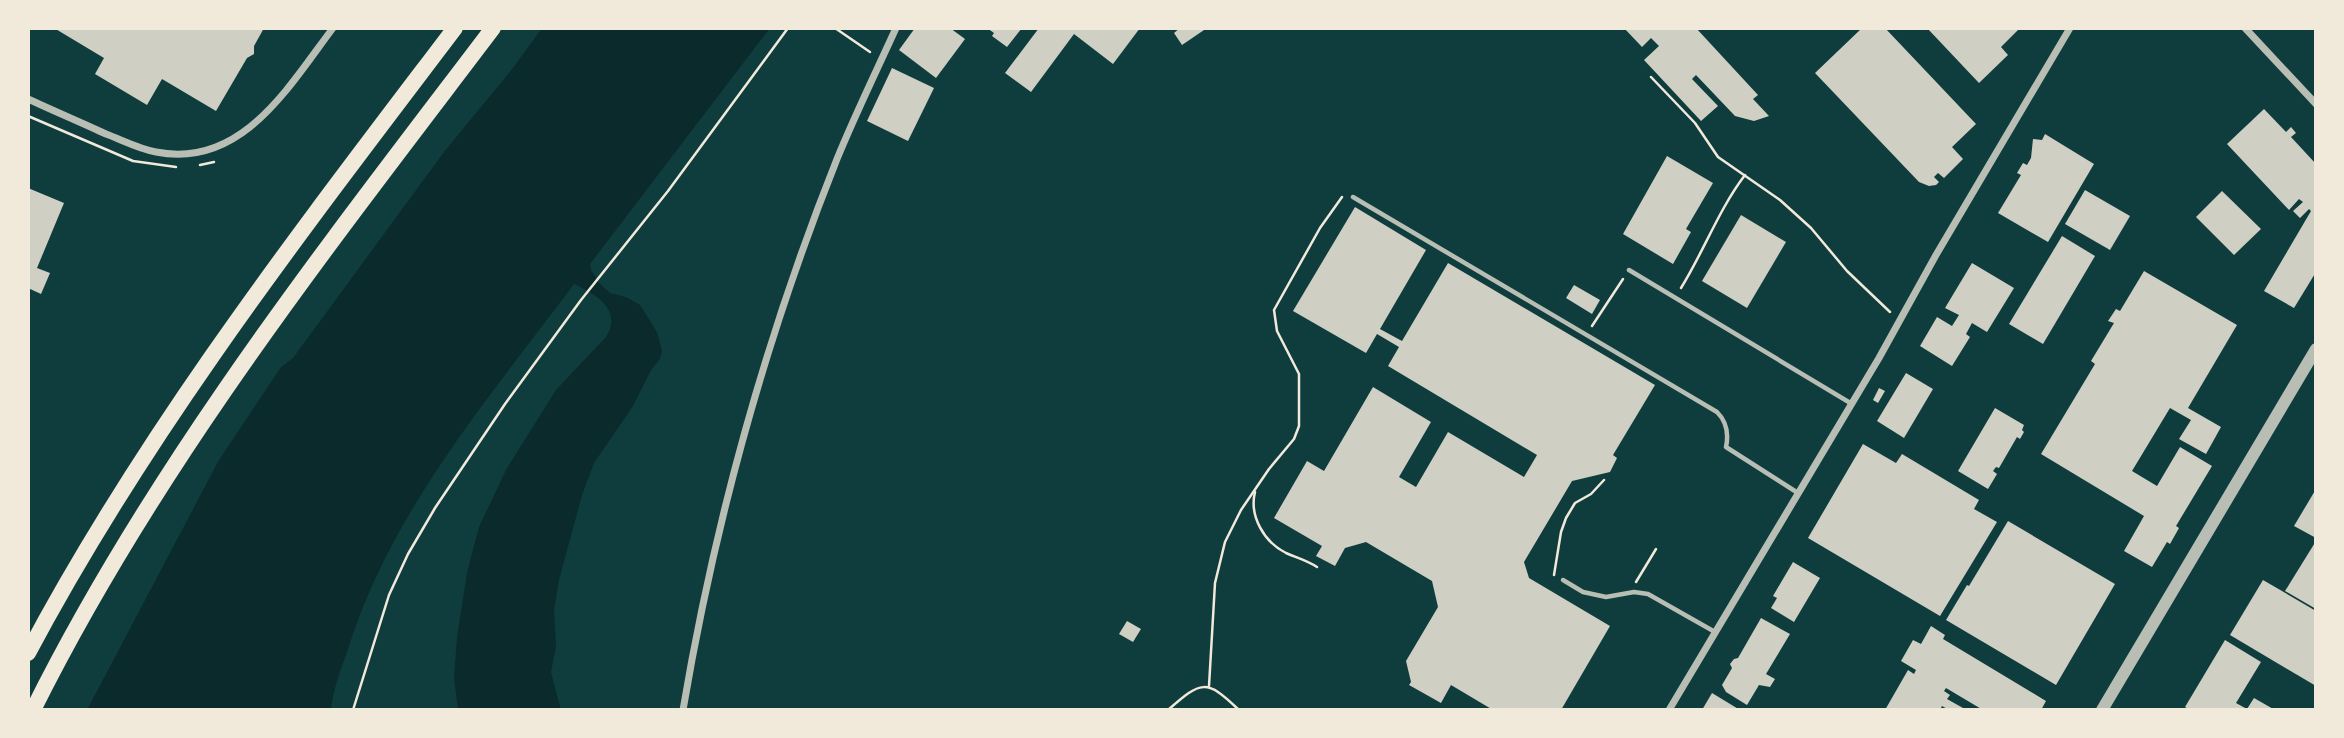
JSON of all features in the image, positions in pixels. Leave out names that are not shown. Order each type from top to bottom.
[{"type":"highway","points":[[28,653],[100,524],[196,377],[282,257],[455,28]]},
{"type":"highway","points":[[33,710],[126,541],[186,446],[314,265],[493,28]]},
{"type":"street","points":[[28,99],[156,152],[178,154],[205,150],[231,141],[261,119],[333,28]]},
{"type":"street","points":[[683,710],[714,552],[738,454],[767,354],[827,185],[896,28]]},
{"type":"street","points":[[1669,710],[1852,404],[2070,28]]},
{"type":"street","points":[[2245,28],[2316,104]]},
{"type":"street","points":[[2102,710],[2316,349]]},
{"type":"lane","points":[[1353,197],[1717,412],[1723,418],[1727,429],[1726,447],[1798,492]]},
{"type":"lane","points":[[1629,270],[1852,404]]},
{"type":"lane","points":[[1563,580],[1586,593],[1610,598],[1634,592],[1652,596],[1716,633]]},
{"type":"path","points":[[353,710],[381,617],[408,554],[461,468],[581,300],[668,191],[788,28]]},
{"type":"path","points":[[835,28],[882,60]]},
{"type":"path","points":[[1651,77],[1695,123],[1718,157],[1780,200],[1811,228],[1847,271],[1901,320]]},
{"type":"path","points":[[1675,297],[1703,253],[1733,192],[1745,175]]},
{"type":"path","points":[[1209,686],[1213,601],[1220,556],[1230,529],[1255,489],[1294,439],[1300,419],[1299,374],[1277,331],[1274,310],[1313,239],[1339,199],[1345,196],[1353,197]]},
{"type":"path","points":[[1586,335],[1629,270]]},
{"type":"path","points":[[1563,580],[1553,574],[1563,523],[1576,503],[1593,492],[1604,480]]},
{"type":"path","points":[[1255,489],[1253,507],[1265,536],[1282,551],[1304,558],[1317,567]]},
{"type":"path","points":[[1622,595],[1643,573],[1657,549]]},
{"type":"path","points":[[1168,710],[1196,688],[1209,686],[1238,710]]},
{"type":"water","points":[[542,28],[770,28],[590,264],[599,283],[610,293],[626,297],[640,305],[657,332],[662,351],[633,406],[594,463],[582,495],[559,580],[554,610],[556,647],[551,672],[561,710],[458,710],[454,678],[467,573],[479,527],[507,468],[556,390],[606,337],[610,327],[611,319],[605,304],[574,284],[476,413],[416,503],[367,598],[338,679],[331,710],[87,710],[219,460],[281,367],[293,358],[444,152]]},
{"type":"building","points":[[54,28],[264,28],[254,46],[254,54],[247,58],[216,111],[162,79],[147,105],[95,74],[104,58]]},
{"type":"building","points":[[915,28],[950,28],[965,39],[936,78],[899,50]]},
{"type":"building","points":[[987,28],[1022,28],[1007,47],[992,36],[994,33]]},
{"type":"building","points":[[1039,28],[1140,28],[1113,64],[1074,34],[1031,92],[1005,73]]},
{"type":"building","points":[[1180,28],[1207,28],[1182,45],[1174,33]]},
{"type":"building","points":[[1624,28],[1696,28],[1758,95],[1753,99],[1769,116],[1754,121],[1735,116],[1696,75],[1692,79],[1718,106],[1701,121],[1644,60],[1659,46],[1651,38],[1642,47]]},
{"type":"building","points":[[1862,28],[1885,28],[1976,124],[1952,147],[1963,159],[1944,178],[1938,173],[1934,177],[1939,182],[1936,185],[1929,186],[1919,182],[1815,73]]},
{"type":"building","points":[[1927,28],[2020,28],[2001,47],[2008,55],[1979,83]]},
{"type":"building","points":[[892,68],[934,88],[908,141],[867,121]]},
{"type":"building","points":[[2264,109],[2286,132],[2291,127],[2296,133],[2291,137],[2316,164],[2316,272],[2294,308],[2264,291],[2311,211],[2309,209],[2300,218],[2293,211],[2303,202],[2299,199],[2289,210],[2227,144]]},
{"type":"building","points":[[2045,134],[2094,164],[2048,242],[1998,213],[2021,175],[2017,173],[2023,163],[2027,165],[2031,158],[2033,139],[2042,140]]},
{"type":"building","points":[[1667,156],[1713,183],[1686,229],[1691,232],[1673,264],[1623,234]]},
{"type":"building","points":[[28,188],[64,203],[37,268],[50,273],[41,294],[28,288]]},
{"type":"building","points":[[2085,190],[2130,216],[2110,250],[2065,224]]},
{"type":"building","points":[[2222,191],[2261,229],[2234,255],[2196,217]]},
{"type":"building","points":[[1355,207],[1426,250],[1380,329],[1402,341],[1448,263],[1655,385],[1613,455],[1617,458],[1610,472],[1572,481],[1524,562],[1529,578],[1610,626],[1561,710],[1493,710],[1451,685],[1441,703],[1409,685],[1411,682],[1406,661],[1438,607],[1432,581],[1366,542],[1345,548],[1335,566],[1316,556],[1322,546],[1274,518],[1307,461],[1324,471],[1373,387],[1431,422],[1399,477],[1416,487],[1448,432],[1524,477],[1537,455],[1388,366],[1399,347],[1377,334],[1366,353],[1293,311]]},
{"type":"building","points":[[1741,215],[1786,242],[1747,308],[1702,281]]},
{"type":"building","points":[[2062,236],[2095,256],[2043,344],[2009,324]]},
{"type":"building","points":[[1972,263],[2014,288],[1987,332],[1972,323],[1966,334],[1970,337],[1952,366],[1920,346],[1937,317],[1952,326],[1959,315],[1945,308]]},
{"type":"building","points":[[2144,271],[2237,325],[2188,408],[2221,427],[2206,454],[2179,439],[2191,420],[2170,408],[2132,471],[2157,486],[2180,447],[2212,466],[2176,526],[2179,528],[2170,544],[2167,542],[2152,567],[2124,551],[2144,516],[2041,454],[2095,364],[2091,361],[2114,323],[2108,321],[2116,309],[2120,311]]},
{"type":"building","points":[[1574,285],[1600,300],[1592,314],[1566,298]]},
{"type":"building","points":[[1906,373],[1933,389],[1904,438],[1877,421]]},
{"type":"building","points":[[1879,388],[1885,391],[1878,403],[1873,400]]},
{"type":"building","points":[[1995,408],[2024,425],[2024,432],[2020,439],[2017,437],[1999,468],[1996,467],[1993,471],[1997,474],[1988,489],[1958,471]]},
{"type":"building","points":[[1863,444],[1896,463],[1902,454],[1979,500],[1974,509],[1997,522],[1940,616],[1808,538]]},
{"type":"building","points":[[2316,489],[2316,538],[2294,526]]},
{"type":"building","points":[[2008,521],[2115,584],[2056,685],[1946,620]]},
{"type":"building","points":[[2316,541],[2316,609],[2285,591]]},
{"type":"building","points":[[1793,562],[1820,578],[1794,622],[1771,608],[1777,598],[1773,596]]},
{"type":"building","points":[[2263,580],[2316,611],[2316,686],[2230,635]]},
{"type":"building","points":[[1761,618],[1790,634],[1766,674],[1775,679],[1770,687],[1759,685],[1747,705],[1726,692],[1722,685],[1732,668],[1730,664],[1738,658]]},
{"type":"building","points":[[1127,621],[1141,629],[1133,642],[1119,634]]},
{"type":"building","points":[[1931,626],[1945,635],[1943,639],[2046,701],[2041,710],[1983,710],[1946,688],[1944,691],[1950,695],[1947,699],[1963,708],[1961,710],[1949,710],[1942,706],[1940,710],[1885,710],[1908,670],[1914,674],[1916,670],[1901,661],[1913,640],[1921,644]]},
{"type":"building","points":[[2225,640],[2261,662],[2236,703],[2247,709],[2254,698],[2275,710],[2190,710],[2185,707]]},
{"type":"building","points":[[1712,693],[1740,710],[1702,710]]}]
